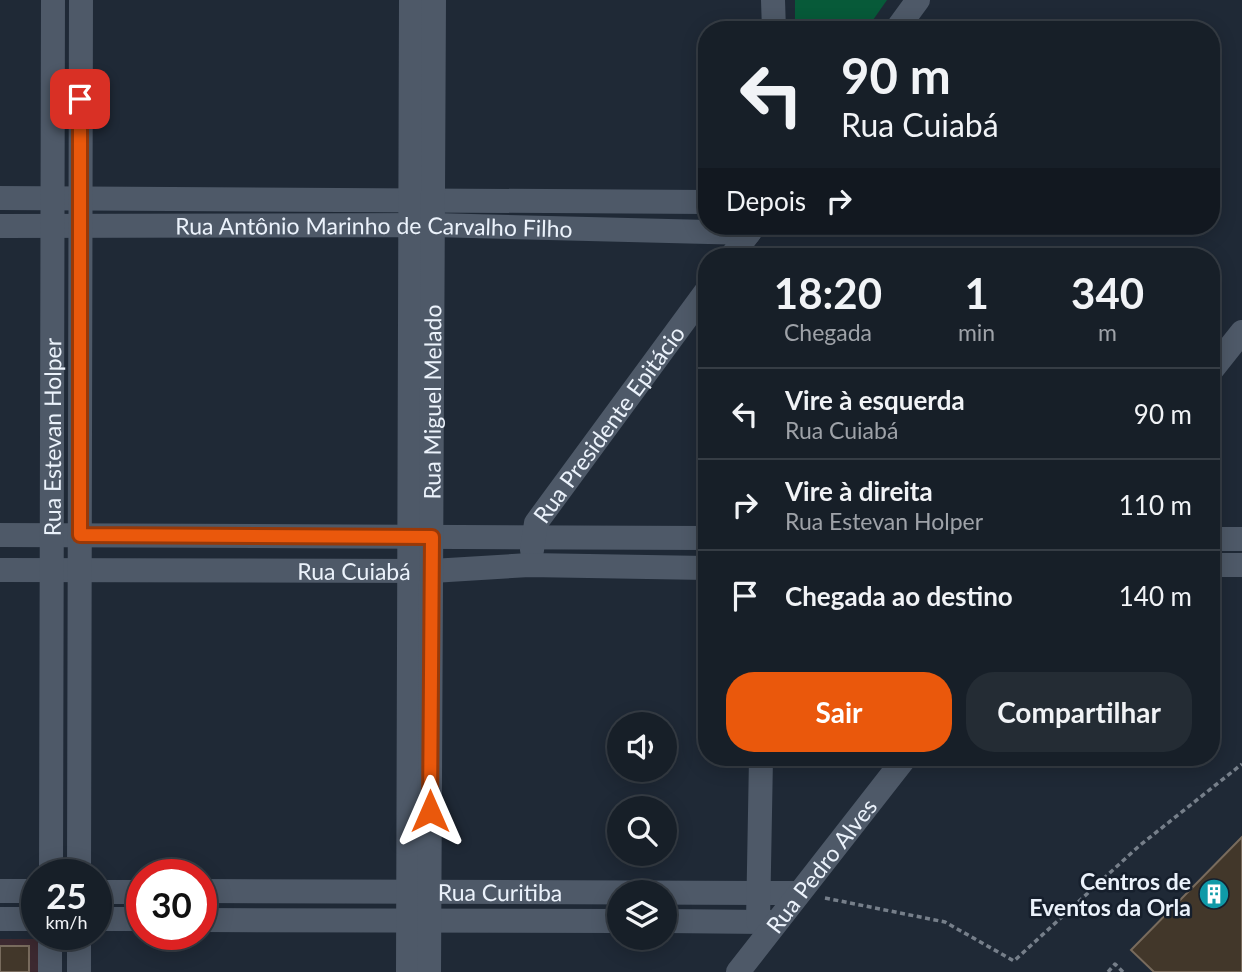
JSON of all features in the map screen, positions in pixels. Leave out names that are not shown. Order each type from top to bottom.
[{"type":"street","name":"Rua Estevan Holper","points":[[51,859],[53,0]]},
{"type":"street","name":"Rua Estevan Holper","points":[[79,859],[80,0]]},
{"type":"street","name":"Rua Miguel Melado","points":[[411,0],[422,200],[419,920],[429,972]]},
{"type":"street","name":"Rua Miguel Melado","points":[[422,200],[435,0]]},
{"type":"street","points":[[774,0],[774,21]]},
{"type":"street","points":[[903,21],[918,0]]},
{"type":"street","name":"Rua Antônio Marinho de Carvalho Filho","points":[[0,198],[698,202]]},
{"type":"street","name":"Rua Antônio Marinho de Carvalho Filho","points":[[0,226],[422,225],[698,228]]},
{"type":"street","name":"Rua Presidente Epitácio","points":[[529,565],[536,523],[698,302]]},
{"type":"street","points":[[1220,360],[1242,332]]},
{"type":"street","name":"Rua Cuiabá","points":[[0,535],[698,538]]},
{"type":"street","points":[[1220,539],[1242,539]]},
{"type":"street","name":"Rua Cuiabá","points":[[0,570],[420,571],[529,565],[698,568]]},
{"type":"street","points":[[1220,565],[1242,565]]},
{"type":"street","points":[[677,921],[767,922],[759,893],[761,766]]},
{"type":"street","name":"Rua Pedro Alves","points":[[738,972],[767,922],[799,893],[899,766]]},
{"type":"street","points":[[0,891],[21,891]]},
{"type":"street","name":"Rua Curitiba","points":[[217,891],[799,893]]},
{"type":"street","points":[[0,919],[21,919]]},
{"type":"street","name":"Rua Curitiba","points":[[217,920],[607,921]]},
{"type":"street","name":"Rua Miguel Melado","points":[[408,972],[419,920]]},
{"type":"street","points":[[50,950],[50,972]]},
{"type":"street","points":[[79,950],[79,972]]},
{"type":"path","points":[[799,893],[945,922],[1014,961],[1139,846],[1242,764]]},
{"type":"path","points":[[1108,972],[1115,964],[1123,972]]},
{"type":"shaded area","points":[[0,939],[21,939],[21,950],[41,950],[40,972],[0,972]]},
{"type":"green space","points":[[795,0],[887,0],[872,21],[795,21]]},
{"type":"building","name":"Centros de Eventos da Orla","points":[[1242,837],[1242,972],[1154,972],[1131,950]]},
{"type":"building","points":[[0,946],[21,946],[21,950],[29,950],[29,972],[0,972]]},
{"type":"place","name":"Centros de Eventos da Orla","points":[[1214,894]]},
{"type":"route","points":[[80,99],[80,535],[432,537],[430,811]]}]
